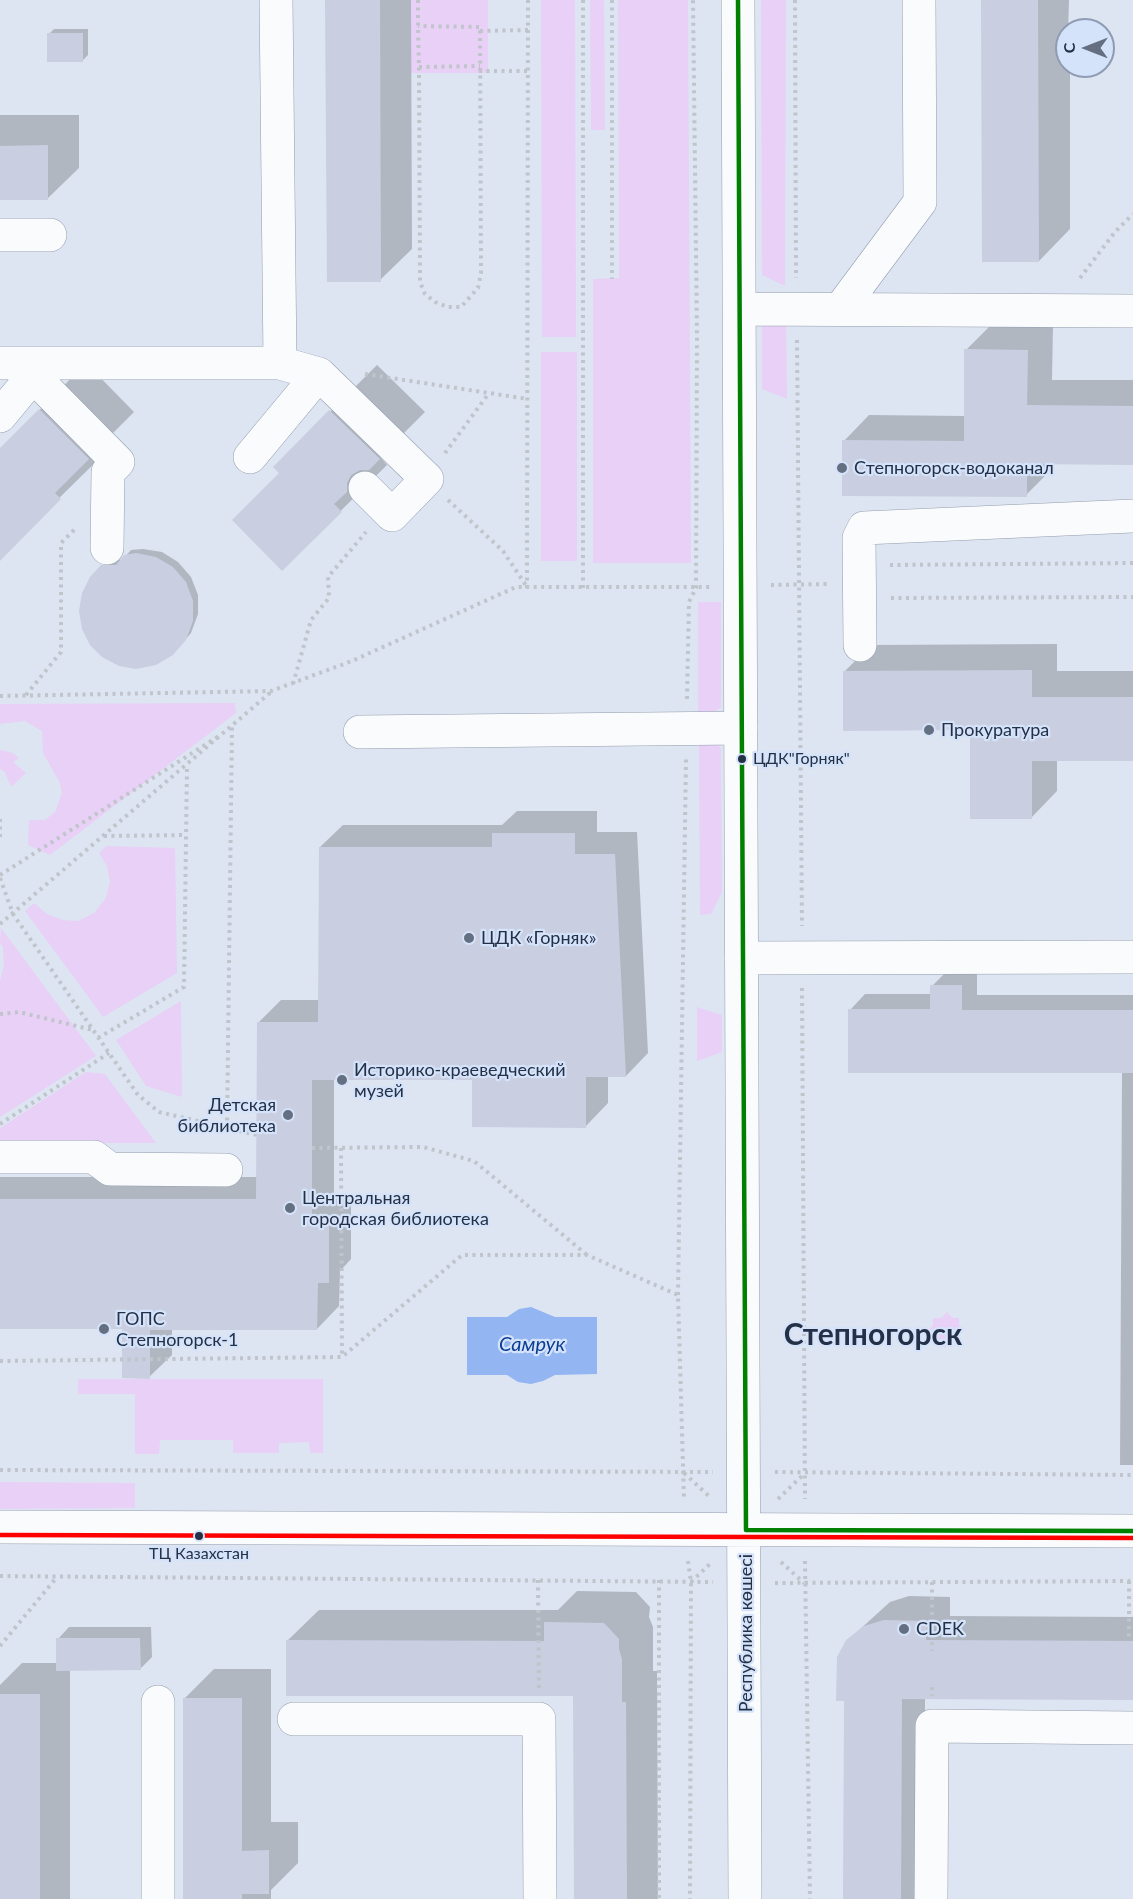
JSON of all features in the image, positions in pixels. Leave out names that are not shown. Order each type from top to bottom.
[{"type":"street","points":[[276,0],[280,363]]},
{"type":"street","name":"Республика көшесі","points":[[738,0],[746,1899]]},
{"type":"street","points":[[841,308],[920,202],[919,0]]},
{"type":"street","points":[[0,236],[50,235]]},
{"type":"street","points":[[740,309],[1133,311]]},
{"type":"street","points":[[0,363],[38,371],[280,363],[319,374],[427,479],[392,515],[375,498]]},
{"type":"street","points":[[0,416],[38,371]]},
{"type":"street","points":[[38,371],[118,462],[108,472],[107,548]]},
{"type":"street","points":[[250,457],[319,374]]},
{"type":"street","points":[[860,645],[859,538],[864,528],[1133,516]]},
{"type":"street","points":[[360,732],[741,728]]},
{"type":"street","points":[[741,958],[1133,957]]},
{"type":"street","points":[[0,1157],[94,1157],[110,1169],[226,1170]]},
{"type":"street","points":[[0,1527],[1133,1531]]},
{"type":"street","points":[[158,1702],[158,1899]]},
{"type":"street","points":[[294,1719],[539,1719],[540,1899]]},
{"type":"street","points":[[931,1899],[932,1726],[1133,1728]]},
{"type":"path","points":[[418,0],[418,26],[419,67],[420,282],[425,294],[435,302],[448,307],[461,307],[470,300],[478,288],[481,273],[480,27],[418,26]]},
{"type":"path","points":[[527,588],[528,0]]},
{"type":"path","points":[[583,0],[583,588]]},
{"type":"path","points":[[612,0],[612,279]]},
{"type":"path","points":[[684,1507],[678,1295],[689,602],[696,588],[697,338],[693,0]]},
{"type":"path","points":[[795,0],[805,1584],[810,1899]]},
{"type":"path","points":[[480,31],[528,30]]},
{"type":"path","points":[[419,67],[480,66]]},
{"type":"path","points":[[479,71],[529,71]]},
{"type":"path","points":[[1056,310],[1115,232],[1133,214]]},
{"type":"path","points":[[319,374],[378,374],[528,399]]},
{"type":"path","points":[[489,393],[427,479],[503,551],[527,588]]},
{"type":"path","points":[[293,684],[311,620],[329,598],[328,578],[375,498]]},
{"type":"path","points":[[858,583],[888,565],[1133,563]]},
{"type":"path","points":[[0,696],[271,691],[352,661],[516,587],[696,588],[858,583],[888,598],[1133,597]]},
{"type":"path","points":[[26,696],[61,652],[61,584]]},
{"type":"path","points":[[0,924],[232,727],[271,691]]},
{"type":"path","points":[[232,727],[0,877],[13,914],[138,1095],[159,1112],[257,1135]]},
{"type":"path","points":[[227,1128],[232,727]]},
{"type":"path","points":[[98,1038],[184,987],[187,765]]},
{"type":"path","points":[[0,819],[0,839]]},
{"type":"path","points":[[103,836],[186,835]]},
{"type":"path","points":[[0,1014],[19,1012],[93,1030]]},
{"type":"path","points":[[0,1124],[109,1053]]},
{"type":"path","points":[[312,1148],[423,1147],[474,1161],[587,1255],[678,1295]]},
{"type":"path","points":[[341,1148],[342,1357]]},
{"type":"path","points":[[0,1361],[342,1357],[462,1255],[587,1255]]},
{"type":"path","points":[[0,1470],[716,1472]]},
{"type":"path","points":[[774,1472],[1133,1475]]},
{"type":"path","points":[[0,1576],[659,1580],[805,1584],[1131,1581],[1129,1641]]},
{"type":"path","points":[[0,1646],[57,1577]]},
{"type":"path","points":[[538,1580],[538,1674]]},
{"type":"path","points":[[659,1580],[659,1899]]},
{"type":"path","points":[[690,1899],[691,1582]]},
{"type":"path","points":[[932,1582],[932,1651]]},
{"type":"shaded area","points":[[411,0],[488,0],[488,73],[411,73]]},
{"type":"shaded area","points":[[541,0],[575,0],[576,337],[542,337]]},
{"type":"shaded area","points":[[590,0],[604,0],[605,130],[591,130]]},
{"type":"shaded area","points":[[618,0],[688,0],[691,563],[593,563],[593,279],[619,278]]},
{"type":"shaded area","points":[[761,0],[786,0],[785,286],[762,275]]},
{"type":"shaded area","points":[[786,313],[787,399],[762,389],[762,321]]},
{"type":"shaded area","points":[[541,352],[577,352],[577,561],[541,561]]},
{"type":"shaded area","points":[[698,602],[721,602],[721,707],[708,718],[698,719]]},
{"type":"shaded area","points":[[235,703],[236,713],[50,855],[28,845],[29,820],[45,820],[55,812],[62,793],[60,783],[43,753],[42,731],[25,721],[0,724],[0,704]]},
{"type":"shaded area","points":[[699,736],[709,736],[721,748],[722,892],[711,914],[700,915]]},
{"type":"shaded area","points":[[0,750],[13,753],[19,758],[13,762],[26,773],[11,787],[5,772],[0,769]]},
{"type":"shaded area","points":[[106,846],[175,848],[177,973],[103,1017],[25,911],[34,903],[47,914],[63,920],[78,921],[94,913],[106,898],[110,881],[107,866],[99,853]]},
{"type":"shaded area","points":[[1,928],[96,1056],[0,1117],[0,981],[4,965],[3,947],[0,943]]},
{"type":"shaded area","points":[[181,1001],[182,1097],[146,1086],[116,1040]]},
{"type":"shaded area","points":[[697,1007],[722,1015],[722,1052],[697,1061]]},
{"type":"shaded area","points":[[86,1072],[105,1074],[156,1143],[0,1143],[0,1128]]},
{"type":"shaded area","points":[[947,1312],[953,1318],[959,1318],[959,1325],[964,1331],[959,1335],[959,1344],[951,1343],[945,1348],[940,1343],[933,1343],[933,1335],[928,1330],[933,1325],[933,1318],[941,1318]]},
{"type":"shaded area","points":[[78,1379],[323,1379],[323,1453],[310,1453],[309,1442],[279,1443],[279,1453],[233,1453],[233,1440],[160,1440],[159,1454],[135,1454],[135,1394],[78,1394]]},
{"type":"shaded area","points":[[0,1482],[135,1483],[135,1508],[0,1509]]},
{"type":"water","name":"Самрук","points":[[531,1307],[555,1317],[597,1317],[597,1374],[555,1375],[531,1384],[518,1382],[507,1375],[467,1375],[467,1317],[507,1317],[519,1309]]},
{"type":"building","points":[[325,0],[380,0],[381,282],[327,282]]},
{"type":"building","points":[[981,0],[1038,0],[1039,262],[982,262]]},
{"type":"building","points":[[47,33],[83,33],[83,62],[47,62]]},
{"type":"building","points":[[48,145],[48,200],[0,200],[0,146]]},
{"type":"building","points":[[964,349],[1028,350],[1027,405],[1133,406],[1133,465],[1027,464],[1027,497],[842,496],[842,440],[964,441]]},
{"type":"building","points":[[39,409],[89,459],[55,493],[61,499],[0,561],[0,448]]},
{"type":"building","points":[[329,410],[380,459],[369,470],[360,470],[351,475],[347,483],[347,492],[334,504],[342,512],[282,571],[232,520],[279,473],[273,467]]},
{"type":"building","points":[[136,553],[156,557],[173,567],[186,582],[193,601],[193,621],[186,640],[173,655],[156,665],[136,669],[119,666],[102,657],[90,645],[82,629],[79,611],[82,593],[90,577],[101,565],[116,565],[124,555]]},
{"type":"building","points":[[1032,670],[1032,697],[1133,697],[1133,761],[1032,761],[1032,819],[970,819],[970,730],[843,731],[843,671]]},
{"type":"building","points":[[492,833],[575,833],[575,854],[615,854],[626,1077],[586,1077],[586,1128],[472,1127],[472,1080],[312,1080],[312,1216],[329,1216],[329,1283],[318,1283],[317,1330],[150,1330],[150,1379],[122,1378],[122,1329],[0,1329],[0,1199],[256,1199],[257,1022],[318,1022],[319,847],[492,847]]},
{"type":"building","points":[[930,985],[962,985],[962,1010],[1133,1010],[1133,1073],[848,1073],[848,1009],[930,1009]]},
{"type":"building","points":[[884,1620],[927,1621],[926,1640],[1133,1641],[1133,1700],[902,1699],[901,1899],[843,1899],[844,1701],[836,1701],[837,1657],[846,1640],[864,1626]]},
{"type":"building","points":[[544,1622],[604,1623],[619,1639],[622,1659],[622,1702],[626,1702],[627,1899],[574,1899],[573,1696],[286,1696],[286,1640],[544,1641]]},
{"type":"building","points":[[56,1638],[140,1638],[141,1670],[56,1671]]},
{"type":"building","points":[[0,1694],[40,1694],[40,1899],[0,1899]]},
{"type":"building","points":[[183,1698],[242,1698],[242,1851],[269,1850],[269,1894],[242,1894],[242,1899],[183,1899]]},
{"type":"transit line","points":[[738,0],[746,1530]]},
{"type":"transit line","points":[[746,1530],[1133,1531]]},
{"type":"transit line","points":[[0,1535],[1133,1538]]},
{"type":"place","name":"Степногорск-водоканал","points":[[842,468]]},
{"type":"place","name":"Прокуратура","points":[[929,730]]},
{"type":"place","name":"ЦДК\"Горняк\"","points":[[742,759]]},
{"type":"place","name":"ЦДК «Горняк»","points":[[469,938]]},
{"type":"place","name":"Историко-краеведческий музей","points":[[342,1080]]},
{"type":"place","name":"Детская библиотека","points":[[288,1115]]},
{"type":"place","name":"Центральная городская библиотека","points":[[290,1208]]},
{"type":"place","name":"ГОПС Степногорск-1","points":[[104,1329]]},
{"type":"place","name":"ТЦ Казахстан","points":[[199,1536]]},
{"type":"place","name":"CDEK","points":[[904,1629]]},
{"type":"district","name":"Степногорск","points":[[873,1335]]}]
